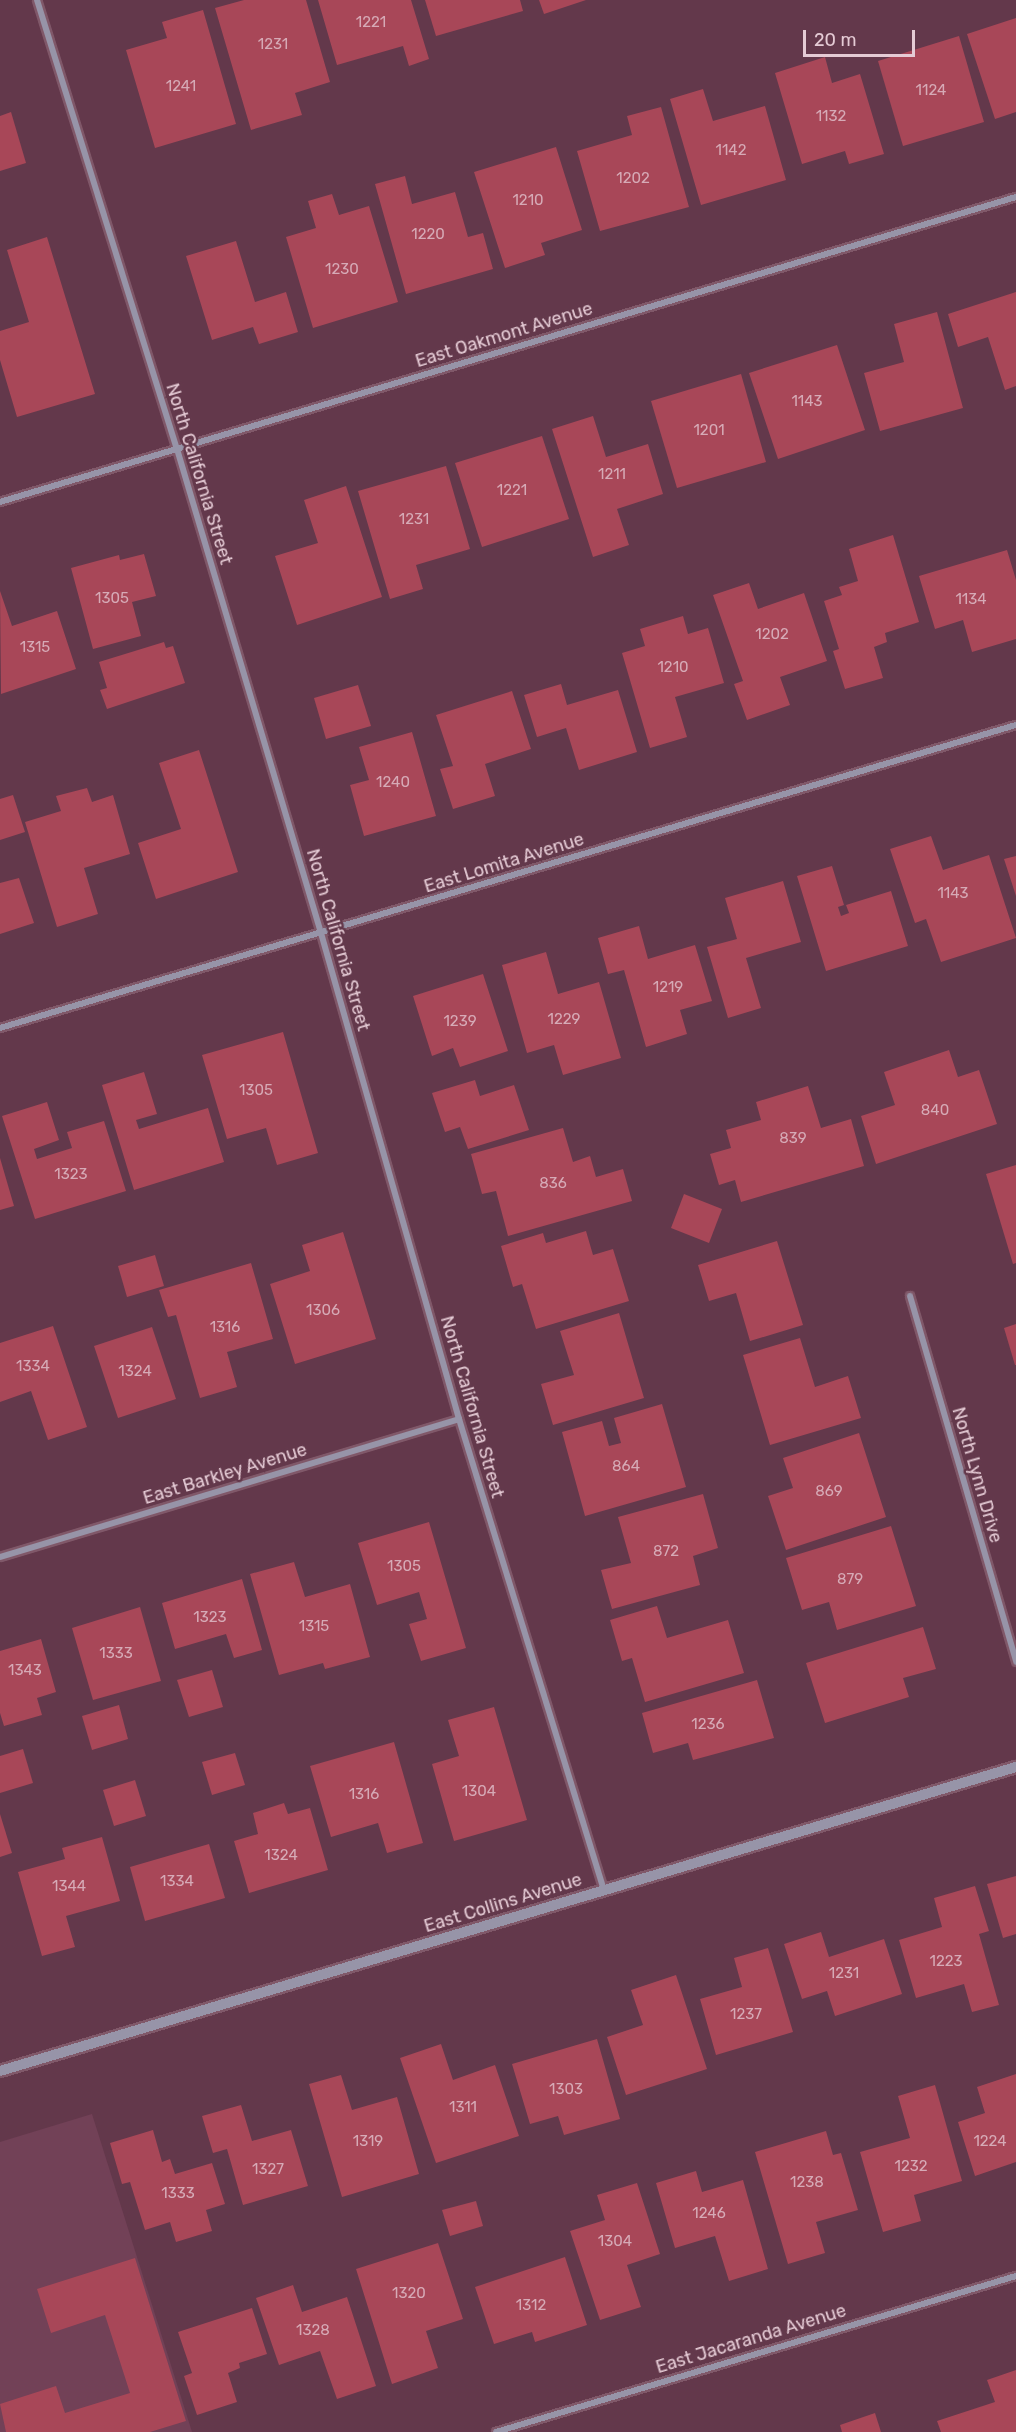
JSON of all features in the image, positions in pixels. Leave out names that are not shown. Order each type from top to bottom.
[{"type":"street","name":"North California Street","points":[[37,0],[177,449],[321,933],[459,1419],[604,1890]]},
{"type":"street","name":"East Oakmont Avenue","points":[[0,502],[1016,197]]},
{"type":"street","name":"East Lomita Avenue","points":[[0,1028],[1016,725]]},
{"type":"street","name":"North Lynn Drive","points":[[910,1296],[1016,1662]]},
{"type":"street","name":"East Barkley Avenue","points":[[0,1557],[459,1419]]},
{"type":"street","name":"East Collins Avenue","points":[[0,2071],[1016,1767]]},
{"type":"street","name":"East Jacaranda Avenue","points":[[496,2432],[1016,2276]]},
{"type":"shaded area","points":[[92,2114],[192,2432],[0,2432],[0,2142]]},
{"type":"building","points":[[244,0],[306,0],[330,82],[295,93],[302,115],[251,130],[215,8]]},
{"type":"building","points":[[318,0],[411,0],[429,59],[409,66],[403,46],[337,65]]},
{"type":"building","points":[[425,0],[520,0],[523,11],[436,36]]},
{"type":"building","points":[[539,0],[586,0],[544,14]]},
{"type":"building","points":[[203,10],[236,124],[155,148],[126,50],[167,38],[162,22]]},
{"type":"building","points":[[1016,18],[1016,112],[995,119],[967,34]]},
{"type":"building","points":[[959,36],[984,122],[903,146],[878,61]]},
{"type":"building","points":[[825,57],[832,83],[860,74],[884,154],[849,164],[845,151],[802,164],[775,73]]},
{"type":"building","points":[[703,89],[713,121],[765,106],[786,180],[701,205],[670,99]]},
{"type":"building","points":[[661,107],[689,207],[600,231],[577,151],[632,135],[627,116]]},
{"type":"building","points":[[11,112],[26,163],[0,171],[0,116]]},
{"type":"building","points":[[556,147],[582,230],[541,243],[545,255],[505,268],[474,172]]},
{"type":"building","points":[[405,176],[412,204],[455,192],[468,237],[483,233],[493,269],[406,294],[375,184]]},
{"type":"building","points":[[332,194],[339,215],[369,206],[398,302],[313,328],[286,237],[316,228],[308,201]]},
{"type":"building","points":[[47,237],[95,394],[17,417],[0,360],[0,331],[29,322],[7,250]]},
{"type":"building","points":[[236,241],[255,302],[286,292],[298,332],[259,344],[253,327],[212,340],[186,256]]},
{"type":"building","points":[[1016,292],[1016,386],[1005,390],[988,337],[958,347],[948,314]]},
{"type":"building","points":[[937,312],[963,408],[880,431],[864,373],[904,362],[894,324]]},
{"type":"building","points":[[837,345],[865,430],[778,459],[749,373]]},
{"type":"building","points":[[741,374],[766,462],[677,488],[651,401]]},
{"type":"building","points":[[593,416],[606,457],[648,444],[663,494],[617,509],[629,545],[593,557],[552,429]]},
{"type":"building","points":[[542,436],[569,519],[482,547],[455,463]]},
{"type":"building","points":[[446,466],[470,549],[416,565],[423,589],[390,599],[358,491]]},
{"type":"building","points":[[346,486],[382,597],[297,625],[275,556],[318,543],[304,500]]},
{"type":"building","points":[[893,535],[919,622],[885,633],[887,642],[874,647],[883,678],[845,689],[833,651],[839,649],[824,601],[842,595],[839,587],[858,581],[849,549]]},
{"type":"building","points":[[1007,550],[1016,580],[1016,639],[972,652],[963,620],[935,629],[919,576]]},
{"type":"building","points":[[144,554],[156,596],[132,602],[141,636],[93,649],[71,568],[119,555],[120,560]]},
{"type":"building","points":[[749,583],[758,609],[804,593],[827,661],[780,677],[790,705],[747,720],[734,684],[743,681],[713,595]]},
{"type":"building","points":[[0,591],[12,626],[57,611],[76,669],[1,694]]},
{"type":"building","points":[[683,616],[688,634],[708,628],[724,683],[675,697],[687,737],[650,748],[622,653],[645,646],[640,629]]},
{"type":"building","points":[[164,642],[166,648],[173,646],[185,683],[107,709],[100,690],[107,688],[99,662]]},
{"type":"building","points":[[561,684],[567,705],[618,690],[637,752],[579,770],[566,728],[537,737],[524,695]]},
{"type":"building","points":[[358,685],[371,726],[326,739],[314,698]]},
{"type":"building","points":[[512,691],[531,749],[485,764],[495,796],[453,809],[440,769],[453,766],[436,715]]},
{"type":"building","points":[[412,732],[436,816],[364,836],[350,785],[369,780],[359,747]]},
{"type":"building","points":[[199,750],[238,872],[156,899],[138,843],[181,829],[159,763]]},
{"type":"building","points":[[87,788],[92,802],[113,795],[130,854],[84,868],[98,914],[57,927],[25,822],[61,811],[56,796]]},
{"type":"building","points":[[13,795],[25,832],[0,840],[0,799]]},
{"type":"building","points":[[931,836],[943,870],[989,855],[1016,938],[941,962],[926,919],[915,923],[890,849]]},
{"type":"building","points":[[1016,856],[1016,896],[1004,859]]},
{"type":"building","points":[[832,866],[844,905],[838,907],[841,916],[849,913],[846,905],[891,891],[908,946],[826,971],[797,876]]},
{"type":"building","points":[[19,878],[34,923],[0,934],[0,883]]},
{"type":"building","points":[[783,881],[801,942],[746,958],[761,1008],[728,1018],[707,947],[737,939],[725,898]]},
{"type":"building","points":[[639,926],[648,959],[695,945],[712,1001],[680,1010],[687,1034],[646,1047],[624,970],[608,974],[598,938]]},
{"type":"building","points":[[546,952],[558,994],[599,982],[621,1058],[563,1075],[554,1045],[527,1053],[502,965]]},
{"type":"building","points":[[483,974],[508,1051],[460,1067],[453,1048],[432,1056],[413,996]]},
{"type":"building","points":[[283,1032],[318,1153],[277,1165],[266,1128],[227,1139],[202,1055]]},
{"type":"building","points":[[949,1050],[958,1077],[979,1070],[997,1124],[876,1164],[861,1116],[895,1105],[884,1072]]},
{"type":"building","points":[[144,1072],[157,1114],[136,1120],[139,1129],[208,1108],[224,1162],[134,1190],[102,1085]]},
{"type":"building","points":[[475,1080],[480,1096],[514,1085],[529,1130],[468,1149],[460,1127],[445,1132],[432,1093]]},
{"type":"building","points":[[808,1086],[821,1128],[851,1119],[864,1166],[741,1202],[735,1180],[719,1185],[710,1154],[731,1148],[726,1130],[761,1120],[756,1102]]},
{"type":"building","points":[[47,1102],[59,1140],[34,1149],[37,1159],[72,1148],[67,1132],[104,1121],[126,1191],[35,1219],[2,1116]]},
{"type":"building","points":[[563,1128],[573,1162],[590,1156],[596,1177],[623,1169],[632,1201],[508,1236],[496,1191],[482,1194],[471,1154]]},
{"type":"building","points":[[0,1158],[14,1206],[0,1210]]},
{"type":"building","points":[[1016,1165],[1016,1263],[1013,1264],[986,1174]]},
{"type":"building","points":[[684,1194],[722,1209],[709,1243],[671,1228]]},
{"type":"building","points":[[586,1231],[593,1255],[613,1249],[629,1301],[536,1329],[522,1284],[513,1287],[501,1246],[543,1233],[546,1243]]},
{"type":"building","points":[[343,1232],[376,1339],[295,1364],[270,1284],[310,1271],[302,1245]]},
{"type":"building","points":[[777,1241],[803,1325],[750,1341],[736,1293],[709,1301],[698,1265]]},
{"type":"building","points":[[155,1255],[164,1286],[127,1297],[118,1266]]},
{"type":"building","points":[[251,1263],[273,1339],[227,1352],[237,1387],[200,1398],[176,1315],[168,1317],[159,1290]]},
{"type":"building","points":[[619,1313],[644,1398],[553,1425],[541,1384],[574,1375],[560,1331]]},
{"type":"building","points":[[1016,1324],[1016,1365],[1015,1365],[1004,1328]]},
{"type":"building","points":[[53,1326],[87,1427],[48,1440],[31,1391],[0,1402],[0,1343]]},
{"type":"building","points":[[152,1327],[176,1399],[118,1418],[94,1346]]},
{"type":"building","points":[[800,1338],[815,1387],[848,1376],[861,1418],[770,1445],[743,1355]]},
{"type":"building","points":[[662,1404],[686,1487],[585,1516],[562,1432],[602,1421],[609,1446],[621,1443],[614,1418]]},
{"type":"building","points":[[859,1433],[886,1517],[786,1550],[768,1496],[793,1488],[783,1458]]},
{"type":"building","points":[[703,1494],[718,1548],[693,1556],[700,1585],[612,1609],[601,1570],[631,1563],[618,1517]]},
{"type":"building","points":[[429,1522],[466,1648],[421,1661],[409,1624],[427,1619],[419,1592],[377,1605],[358,1543]]},
{"type":"building","points":[[891,1526],[916,1606],[837,1630],[829,1602],[802,1610],[786,1558]]},
{"type":"building","points":[[294,1562],[305,1597],[350,1584],[370,1657],[325,1669],[323,1663],[279,1675],[250,1574]]},
{"type":"building","points":[[242,1579],[262,1650],[234,1658],[226,1634],[175,1649],[162,1603]]},
{"type":"building","points":[[657,1606],[667,1638],[728,1620],[744,1673],[645,1702],[632,1658],[622,1661],[610,1620]]},
{"type":"building","points":[[140,1607],[161,1681],[93,1700],[72,1628]]},
{"type":"building","points":[[923,1627],[936,1669],[903,1678],[909,1697],[825,1723],[806,1663]]},
{"type":"building","points":[[41,1639],[56,1692],[37,1698],[42,1715],[4,1726],[0,1713],[0,1651]]},
{"type":"building","points":[[212,1670],[223,1707],[189,1717],[177,1680]]},
{"type":"building","points":[[757,1680],[774,1738],[693,1760],[688,1743],[653,1753],[642,1713]]},
{"type":"building","points":[[119,1705],[128,1739],[92,1750],[82,1716]]},
{"type":"building","points":[[494,1707],[527,1820],[454,1841],[432,1764],[459,1756],[448,1720]]},
{"type":"building","points":[[394,1742],[423,1843],[387,1853],[378,1823],[331,1837],[310,1766]]},
{"type":"building","points":[[23,1749],[33,1783],[0,1793],[0,1756]]},
{"type":"building","points":[[235,1753],[245,1785],[212,1795],[202,1762]]},
{"type":"building","points":[[135,1780],[146,1816],[114,1826],[103,1790]]},
{"type":"building","points":[[284,1803],[288,1814],[310,1808],[328,1870],[249,1893],[234,1841],[258,1834],[253,1813]]},
{"type":"building","points":[[0,1814],[12,1853],[0,1857]]},
{"type":"building","points":[[102,1837],[120,1901],[66,1916],[75,1947],[42,1956],[18,1872],[65,1859],[62,1848]]},
{"type":"building","points":[[209,1844],[225,1898],[145,1921],[130,1867]]},
{"type":"building","points":[[1016,1876],[1016,1934],[1003,1938],[987,1884]]},
{"type":"building","points":[[975,1886],[989,1931],[979,1934],[999,2005],[972,2012],[964,1984],[916,1998],[899,1940],[942,1927],[934,1898]]},
{"type":"building","points":[[821,1932],[829,1957],[884,1939],[902,1994],[835,2016],[827,1991],[802,1999],[784,1944]]},
{"type":"building","points":[[768,1948],[793,2032],[716,2055],[700,1999],[742,1987],[734,1958]]},
{"type":"building","points":[[676,1975],[707,2069],[626,2095],[607,2037],[643,2025],[631,1990]]},
{"type":"building","points":[[597,2039],[620,2119],[564,2135],[558,2116],[530,2124],[512,2064]]},
{"type":"building","points":[[441,2044],[453,2080],[495,2065],[519,2136],[436,2163],[400,2058]]},
{"type":"building","points":[[1016,2074],[1016,2162],[975,2176],[958,2122],[985,2113],[977,2087]]},
{"type":"building","points":[[341,2075],[352,2110],[397,2097],[419,2174],[342,2197],[309,2084]]},
{"type":"building","points":[[935,2085],[962,2181],[914,2195],[921,2221],[883,2232],[860,2152],[910,2138],[898,2096]]},
{"type":"building","points":[[241,2105],[252,2141],[291,2130],[308,2186],[243,2205],[227,2149],[213,2153],[202,2116]]},
{"type":"building","points":[[153,2130],[162,2162],[170,2159],[175,2174],[212,2163],[225,2204],[206,2210],[212,2231],[176,2242],[170,2222],[145,2230],[130,2182],[122,2184],[110,2143]]},
{"type":"building","points":[[826,2131],[833,2155],[841,2153],[858,2210],[816,2222],[825,2253],[788,2264],[755,2152]]},
{"type":"building","points":[[696,2171],[702,2192],[743,2180],[768,2269],[729,2281],[715,2236],[675,2248],[656,2183]]},
{"type":"building","points":[[637,2183],[660,2254],[627,2265],[641,2307],[600,2320],[570,2231],[605,2220],[597,2195]]},
{"type":"building","points":[[476,2201],[483,2226],[450,2236],[442,2210]]},
{"type":"building","points":[[438,2243],[463,2319],[426,2331],[438,2368],[392,2384],[356,2269]]},
{"type":"building","points":[[565,2257],[587,2325],[535,2342],[532,2332],[494,2344],[475,2287]]},
{"type":"building","points":[[135,2258],[186,2421],[150,2432],[6,2432],[0,2404],[56,2386],[65,2413],[130,2393],[105,2315],[51,2333],[37,2289]]},
{"type":"building","points":[[293,2285],[302,2312],[347,2297],[376,2386],[337,2399],[320,2351],[279,2365],[256,2298]]},
{"type":"building","points":[[252,2308],[267,2354],[239,2363],[240,2368],[228,2373],[237,2402],[197,2415],[184,2376],[192,2373],[178,2332]]},
{"type":"building","points":[[1016,2370],[1016,2432],[941,2432],[937,2421],[995,2402],[987,2380]]},
{"type":"building","points":[[875,2413],[881,2432],[842,2432],[840,2425]]}]
